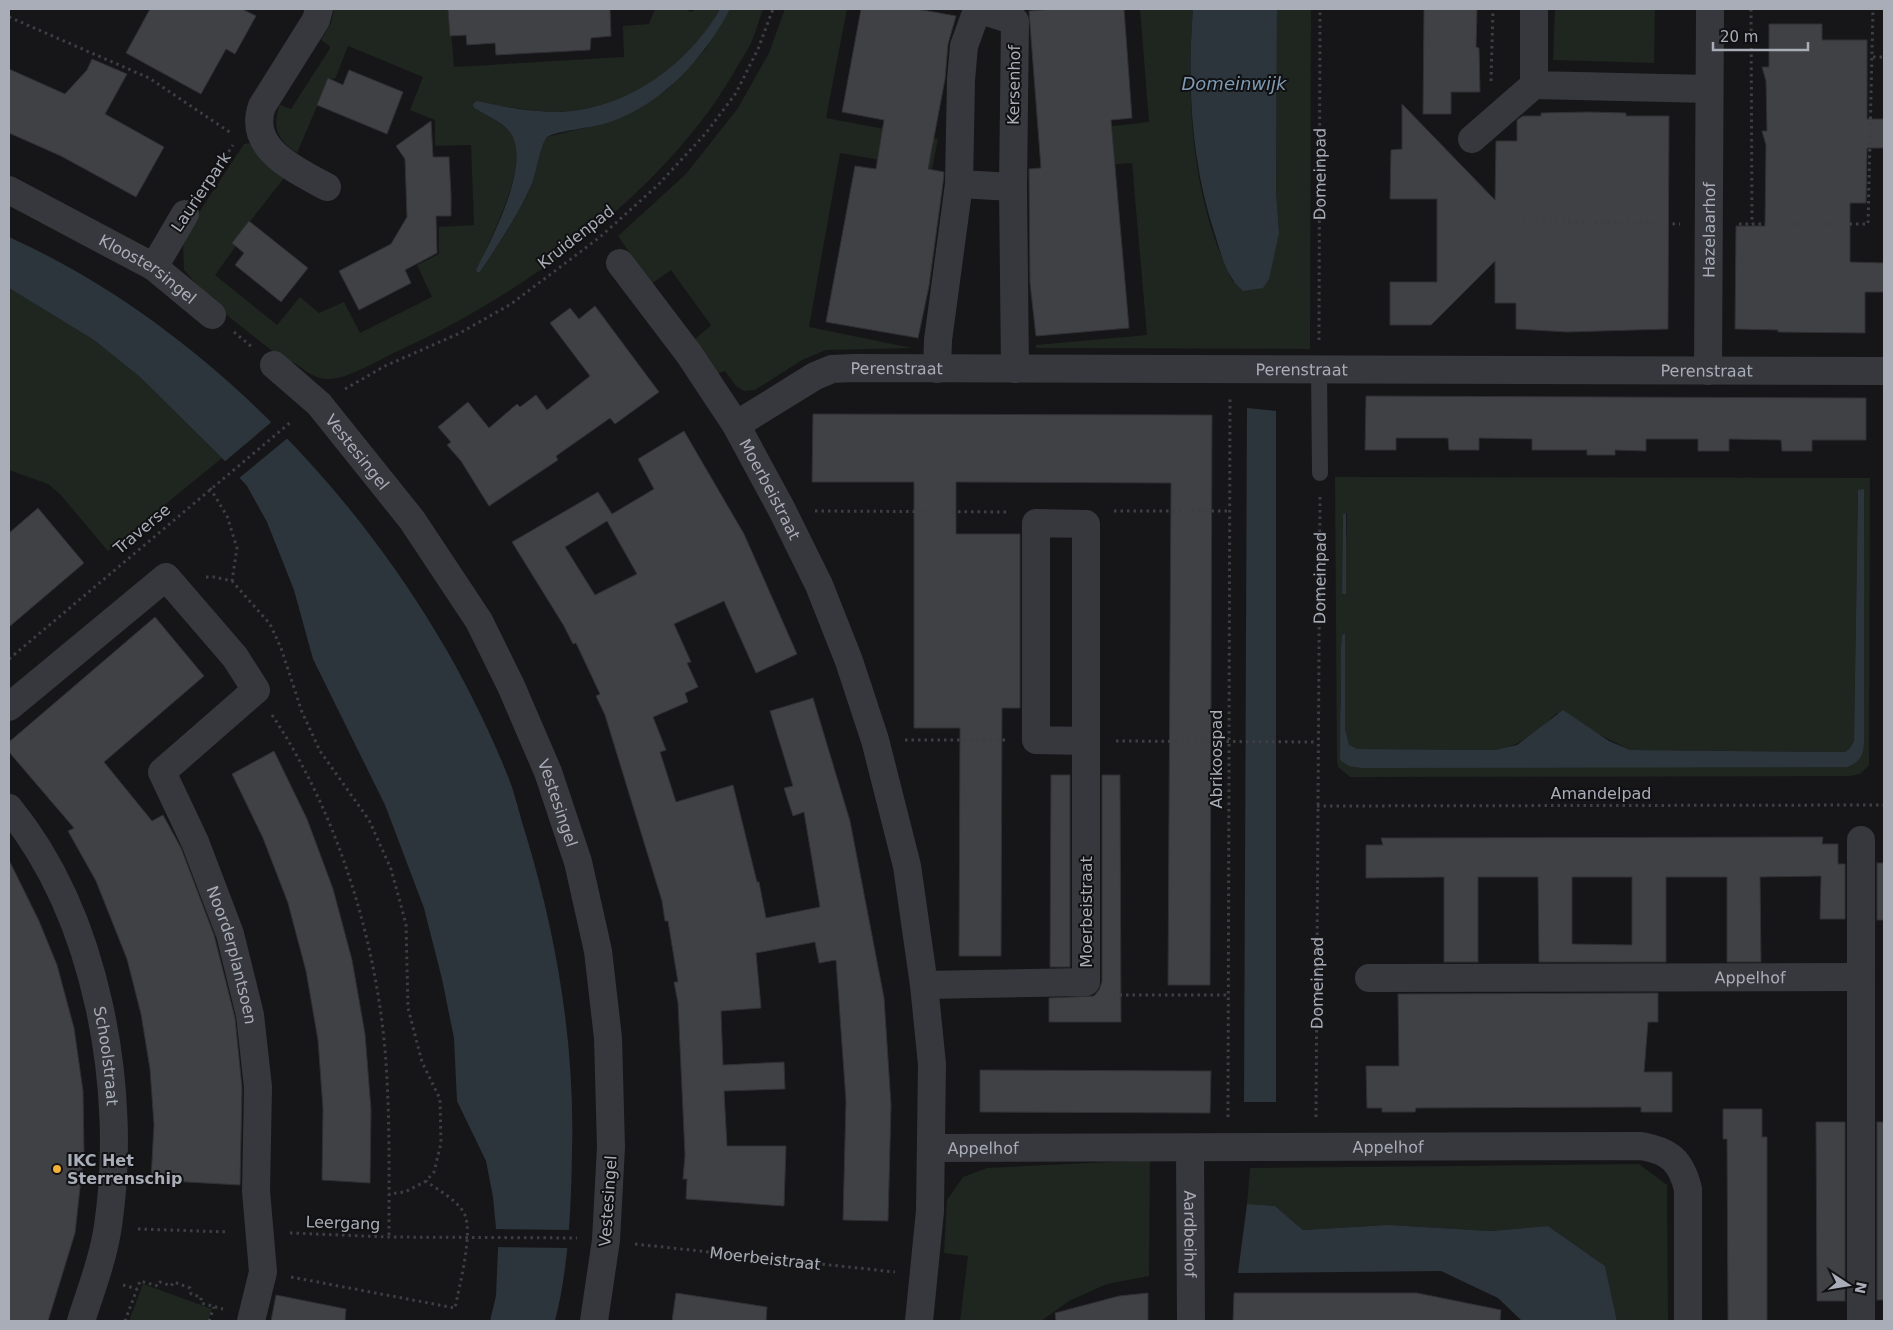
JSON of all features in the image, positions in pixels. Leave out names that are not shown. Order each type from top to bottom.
[{"type":"street","points":[[319,9],[316,20],[262,106],[258,118],[248,132],[281,161],[327,188]]},
{"type":"street","name":"Kersenhof","points":[[937,369],[938,340],[959,184],[962,63],[964,46],[978,9],[1014,21],[1015,369]]},
{"type":"street","points":[[1534,9],[1534,85]]},
{"type":"street","name":"Hazelaarhof","points":[[1708,371],[1710,9]]},
{"type":"street","points":[[1481,131],[1534,85],[1709,89]]},
{"type":"street","points":[[959,184],[1013,187]]},
{"type":"street","name":"Kloostersingel","points":[[9,190],[154,267],[212,315]]},
{"type":"street","name":"Laurierpark","points":[[154,267],[185,214]]},
{"type":"street","name":"Moerbeistraat","points":[[620,263],[689,354],[736,426],[782,510],[819,586],[849,661],[875,740],[907,866],[924,985],[932,1064],[932,1148],[925,1276],[919,1321]]},
{"type":"street","name":"Vestesingel","points":[[274,365],[319,404],[412,520],[479,621],[511,686],[548,772],[578,862],[599,960],[608,1038],[611,1146],[606,1240],[594,1321]]},
{"type":"street","name":"Perenstraat","points":[[736,426],[815,376],[832,370],[1884,371]]},
{"type":"street","points":[[1086,524],[1036,523],[1036,740],[1086,741]]},
{"type":"street","name":"Moerbeistraat","points":[[924,985],[1086,982],[1086,524]]},
{"type":"street","points":[[9,707],[170,582],[235,657],[256,690]]},
{"type":"street","name":"Noorderplantsoen","points":[[252,1320],[263,1272],[256,1191],[258,1087],[250,1015],[230,934],[195,842],[162,772],[256,690]]},
{"type":"street","name":"Schoolstraat","points":[[9,808],[54,876],[80,942],[103,1018],[112,1083],[115,1143],[107,1228],[101,1258],[81,1321]]},
{"type":"street","points":[[1861,840],[1862,1321]]},
{"type":"street","name":"Appelhof","points":[[1369,978],[1861,977]]},
{"type":"street","name":"Appelhof","points":[[932,1148],[1641,1146],[1658,1149],[1672,1157],[1684,1170],[1688,1189],[1688,1321]]},
{"type":"street","name":"Aardbeihof","points":[[1190,1148],[1191,1321]]},
{"type":"lane","points":[[1319,371],[1320,473]]},
{"type":"path","name":"Kruidenpad","points":[[319,404],[385,366],[460,332],[512,304],[607,230],[658,186],[706,133],[736,93],[758,49],[772,9]]},
{"type":"path","name":"Domeinpad","points":[[1319,371],[1320,9]]},
{"type":"path","points":[[1481,131],[1493,9]]},
{"type":"path","points":[[1751,9],[1752,224]]},
{"type":"path","points":[[1523,221],[1868,224],[1873,9]]},
{"type":"path","points":[[9,17],[149,78],[248,132]]},
{"type":"path","points":[[1873,57],[1884,57]]},
{"type":"path","name":"Laurierpark","points":[[185,214],[193,208],[248,132]]},
{"type":"path","name":"Kloostersingel","points":[[212,315],[274,365]]},
{"type":"path","name":"Abrikoospad","points":[[1228,1148],[1228,511],[1230,370]]},
{"type":"path","name":"Traverse","points":[[9,658],[219,480],[293,420]]},
{"type":"path","name":"Domeinpad","points":[[1316,1148],[1320,473]]},
{"type":"path","points":[[210,488],[227,516],[237,548],[232,581]]},
{"type":"path","points":[[782,510],[1026,512],[1036,523]]},
{"type":"path","points":[[1086,524],[1100,511],[1228,511]]},
{"type":"path","points":[[170,582],[214,577],[232,581],[270,624],[282,648],[302,712],[320,751],[369,820],[391,869],[406,924],[408,1008],[422,1062],[440,1099],[441,1143],[434,1172],[426,1181],[405,1192],[389,1194]]},
{"type":"path","points":[[256,690],[303,767],[337,841],[360,917],[376,981],[386,1061],[390,1135],[389,1237]]},
{"type":"path","points":[[875,740],[1036,740]]},
{"type":"path","points":[[1086,741],[1317,742]]},
{"type":"path","name":"Amandelpad","points":[[1317,806],[1884,805]]},
{"type":"path","points":[[1086,982],[1104,995],[1228,995]]},
{"type":"path","points":[[263,1272],[455,1308],[468,1237],[464,1214],[452,1200],[426,1181]]},
{"type":"path","name":"Leergang","points":[[107,1228],[389,1237],[579,1238]]},
{"type":"path","name":"Moerbeistraat","points":[[606,1240],[925,1276]]},
{"type":"path","points":[[125,1321],[140,1281],[158,1286],[160,1282],[171,1286],[174,1282],[190,1288],[191,1294],[201,1297],[201,1303],[252,1320]]},
{"type":"path","points":[[210,1321],[214,1306]]},
{"type":"shaded area","points":[[334,9],[449,9],[454,67],[624,57],[623,26],[649,24],[655,9],[683,9],[692,12],[694,9],[720,9],[690,50],[672,67],[652,82],[630,94],[607,103],[583,109],[557,112],[504,107],[474,108],[505,127],[516,144],[513,181],[477,272],[480,272],[525,199],[547,137],[612,121],[667,90],[705,50],[730,9],[763,9],[748,49],[704,117],[669,159],[630,198],[588,235],[496,299],[449,326],[351,374],[327,379],[312,375],[295,363],[282,359],[217,307],[215,299],[201,289],[184,270],[183,240],[244,144],[251,143],[285,177],[233,243],[236,246],[215,275],[277,325],[300,297],[319,313],[344,302],[360,333],[432,297],[417,265],[439,254],[439,227],[474,225],[471,145],[435,146],[435,120],[410,110],[423,77],[348,46],[335,79],[329,78],[297,153],[285,143],[278,133],[276,120],[280,105],[291,109],[329,50],[330,46],[321,40],[331,23]]},
{"type":"shaded area","points":[[785,9],[847,9],[826,118],[938,139],[932,169],[840,153],[809,327],[912,348],[826,350],[802,360],[755,390],[744,391],[736,386],[725,371],[717,374],[693,341],[711,325],[671,270],[651,284],[618,236],[686,174],[738,108],[769,53]]},
{"type":"shaded area","points":[[1140,9],[1193,9],[1190,79],[1195,148],[1200,183],[1208,217],[1219,250],[1233,282],[1279,233],[1276,191],[1277,9],[1311,9],[1310,349],[1036,348],[1036,345],[1147,335],[1132,163],[1044,170],[1039,134],[1149,122]]},
{"type":"shaded area","points":[[1555,9],[1655,9],[1654,63],[1553,60]]},
{"type":"shaded area","points":[[9,288],[94,340],[140,377],[222,458],[108,551],[60,494],[48,484],[9,470]]},
{"type":"shaded area","points":[[1335,477],[1870,478],[1869,765],[1860,774],[1850,776],[1350,777],[1338,767]],"holes":[[[1858,490],[1864,490],[1864,744],[1859,758],[1848,767],[1349,766],[1340,705],[1342,635],[1345,633],[1345,728],[1349,745],[1358,749],[1495,750],[1521,741],[1536,732],[1557,713],[1630,750],[1845,752],[1854,741]],[[1347,514],[1344,595],[1342,594],[1343,515]]]},
{"type":"shaded area","points":[[1150,1160],[1149,1276],[1107,1284],[1069,1301],[1041,1321],[960,1321],[968,1256],[944,1253],[947,1200],[963,1177],[987,1168]]},
{"type":"shaded area","points":[[1639,1164],[1667,1185],[1668,1321],[1617,1321],[1605,1266],[1548,1226],[1491,1231],[1388,1225],[1303,1230],[1275,1206],[1247,1204],[1250,1168]]},
{"type":"shaded area","points":[[143,1284],[212,1309],[208,1321],[129,1321]]},
{"type":"water","points":[[720,9],[730,9],[708,45],[681,77],[665,91],[630,114],[610,122],[547,137],[525,199],[494,252],[480,272],[477,272],[476,270],[491,241],[507,201],[516,161],[515,144],[506,127],[474,108],[473,104],[477,101],[516,109],[556,112],[582,109],[630,94],[652,82],[672,67],[706,30]]},
{"type":"water","name":"Domeinwijk","points":[[1193,9],[1277,9],[1276,191],[1279,233],[1269,279],[1263,288],[1243,291],[1237,286],[1223,260],[1208,210],[1196,154],[1193,125],[1191,38]]},
{"type":"water","points":[[9,237],[90,280],[168,332],[241,393],[308,461],[370,535],[425,614],[471,695],[514,793],[547,913],[562,992],[570,1072],[572,1152],[570,1216],[566,1258],[555,1321],[490,1321],[496,1296],[498,1249],[493,1197],[486,1161],[457,1101],[454,1038],[442,979],[424,908],[385,805],[313,659],[294,590],[267,522],[247,486],[222,458],[140,377],[94,340],[9,288]]},
{"type":"water","points":[[1247,408],[1276,411],[1276,1102],[1244,1102]]},
{"type":"water","points":[[1864,489],[1864,744],[1861,756],[1852,765],[1848,767],[1362,768],[1349,766],[1340,760],[1341,649],[1342,635],[1345,633],[1345,728],[1349,745],[1358,749],[1495,750],[1517,745],[1563,710],[1609,741],[1630,750],[1845,752],[1854,741],[1858,490]]},
{"type":"water","points":[[1346,513],[1346,594],[1342,594],[1343,514]]},
{"type":"water","points":[[1247,1204],[1275,1206],[1303,1230],[1388,1225],[1491,1231],[1548,1226],[1605,1266],[1617,1321],[1522,1321],[1498,1298],[1441,1271],[1238,1273]]},
{"type":"pier","points":[[274,420],[289,437],[238,479],[223,463]]},
{"type":"pier","points":[[493,1229],[571,1230],[570,1248],[495,1247]]},
{"type":"building","points":[[150,9],[242,9],[256,16],[235,54],[226,49],[201,94],[126,53]]},
{"type":"building","points":[[448,9],[610,9],[611,36],[591,38],[590,50],[496,55],[495,43],[467,45],[466,35],[450,36]]},
{"type":"building","points":[[861,9],[917,9],[956,16],[948,44],[945,79],[928,169],[944,172],[929,286],[918,338],[826,322],[855,166],[876,169],[884,120],[842,112]]},
{"type":"building","points":[[1052,9],[1124,9],[1132,118],[1111,120],[1129,328],[1036,336],[1030,283],[1029,169],[1041,168],[1029,11]]},
{"type":"building","points":[[1424,9],[1477,9],[1476,47],[1479,48],[1480,92],[1451,92],[1451,114],[1423,114]]},
{"type":"building","points":[[1769,24],[1822,24],[1822,40],[1867,40],[1867,119],[1884,119],[1884,148],[1867,148],[1866,203],[1850,203],[1850,262],[1884,263],[1884,292],[1865,292],[1865,333],[1778,332],[1778,330],[1735,329],[1736,226],[1765,226],[1766,145],[1762,131],[1767,131],[1766,81],[1762,67],[1769,67]]},
{"type":"building","points":[[92,59],[127,74],[105,114],[164,147],[136,197],[61,156],[9,133],[9,69],[65,94],[87,70]]},
{"type":"building","points":[[349,70],[403,92],[387,134],[317,105],[328,78],[343,85]]},
{"type":"building","points":[[1402,104],[1495,200],[1496,141],[1517,141],[1517,120],[1523,116],[1541,116],[1541,113],[1589,112],[1626,113],[1626,116],[1669,116],[1668,329],[1567,332],[1516,329],[1516,303],[1495,303],[1495,261],[1431,325],[1390,325],[1390,282],[1437,282],[1437,199],[1390,199],[1391,150],[1402,149]]},
{"type":"building","points":[[431,121],[433,157],[449,157],[451,195],[451,216],[436,216],[437,253],[405,270],[411,283],[359,310],[339,271],[391,244],[407,217],[405,159],[396,146]]},
{"type":"building","points":[[249,221],[308,268],[281,302],[235,265],[244,253],[232,243]]},
{"type":"building","points":[[595,306],[659,392],[615,424],[610,418],[556,456],[558,460],[489,506],[461,461],[447,445],[451,442],[438,427],[468,402],[489,428],[517,404],[520,407],[536,395],[547,410],[590,376],[550,323],[570,308],[579,319]]},
{"type":"building","points":[[1366,396],[1866,398],[1866,440],[1812,440],[1812,451],[1782,451],[1781,440],[1729,439],[1729,451],[1698,451],[1698,439],[1646,439],[1646,451],[1615,450],[1615,455],[1587,455],[1587,450],[1532,450],[1532,439],[1479,438],[1479,450],[1449,450],[1448,438],[1396,438],[1396,450],[1365,450]]},
{"type":"building","points":[[813,414],[1212,415],[1210,985],[1168,985],[1171,483],[956,482],[956,534],[1020,534],[1020,708],[1002,708],[1001,956],[959,956],[960,728],[914,728],[914,482],[812,482]]},
{"type":"building","points":[[684,431],[744,534],[797,654],[756,673],[724,601],[674,624],[691,662],[687,663],[698,687],[685,693],[688,702],[653,717],[666,750],[660,752],[676,802],[733,785],[757,882],[759,882],[766,918],[820,907],[804,812],[793,816],[784,788],[793,786],[770,711],[813,698],[850,821],[884,998],[891,1105],[888,1221],[843,1220],[846,1101],[836,960],[819,963],[815,942],[756,953],[761,1008],[721,1011],[723,1065],[784,1062],[785,1089],[724,1091],[727,1146],[786,1146],[784,1206],[686,1199],[687,1179],[683,1179],[685,1155],[678,1003],[674,982],[678,982],[668,921],[665,921],[662,901],[605,715],[596,696],[600,694],[576,643],[573,644],[564,626],[512,542],[598,492],[612,514],[654,489],[638,459]],"holes":[[[607,521],[637,574],[595,595],[565,547]]]},
{"type":"building","points":[[38,508],[84,563],[9,627],[9,533]]},
{"type":"building","points":[[155,617],[204,676],[104,762],[152,821],[163,815],[181,848],[214,935],[235,1018],[242,1088],[240,1185],[151,1180],[154,1125],[150,1069],[141,1014],[127,959],[96,881],[68,831],[74,828],[9,752],[9,742]]},
{"type":"building","points":[[274,751],[307,819],[333,889],[352,960],[365,1034],[371,1110],[370,1183],[322,1180],[323,1109],[318,1040],[306,971],[288,903],[263,838],[232,774]]},
{"type":"building","points":[[1051,775],[1070,775],[1070,967],[1050,967]]},
{"type":"building","points":[[1102,775],[1120,775],[1121,1022],[1049,1022],[1049,998],[1094,996],[1102,982]]},
{"type":"building","points":[[1823,837],[1822,844],[1838,844],[1838,864],[1845,864],[1845,919],[1820,919],[1821,876],[1760,877],[1761,962],[1727,962],[1727,877],[1666,877],[1666,962],[1539,962],[1538,877],[1478,877],[1478,962],[1444,962],[1444,877],[1366,878],[1366,845],[1383,845],[1381,838]],"holes":[[[1572,877],[1632,877],[1632,945],[1572,944]]]},
{"type":"building","points":[[9,860],[39,921],[57,965],[74,1028],[83,1091],[84,1152],[75,1233],[48,1321],[9,1321]]},
{"type":"building","points":[[1877,863],[1884,863],[1884,920],[1877,920]]},
{"type":"building","points":[[1658,993],[1658,1022],[1648,1022],[1644,1072],[1672,1072],[1672,1112],[1641,1112],[1641,1107],[1416,1108],[1415,1112],[1382,1112],[1382,1108],[1367,1108],[1366,1066],[1399,1066],[1398,994]]},
{"type":"building","points":[[980,1070],[1211,1071],[1210,1113],[980,1112]]},
{"type":"building","points":[[1723,1109],[1762,1109],[1762,1137],[1767,1137],[1767,1321],[1728,1321],[1727,1139],[1723,1139]]},
{"type":"building","points":[[1816,1122],[1845,1122],[1845,1301],[1817,1301]]},
{"type":"building","points":[[1877,1122],[1884,1122],[1884,1300],[1877,1300]]},
{"type":"building","points":[[676,1293],[767,1307],[766,1321],[672,1321]]},
{"type":"building","points":[[1148,1293],[1148,1321],[1056,1321],[1055,1313],[1119,1296]]},
{"type":"building","points":[[1234,1293],[1417,1293],[1501,1310],[1500,1321],[1233,1321]]},
{"type":"building","points":[[276,1295],[346,1309],[345,1321],[271,1321]]},
{"type":"place","name":"IKC Het Sterrenschip","points":[[57,1169]]}]
